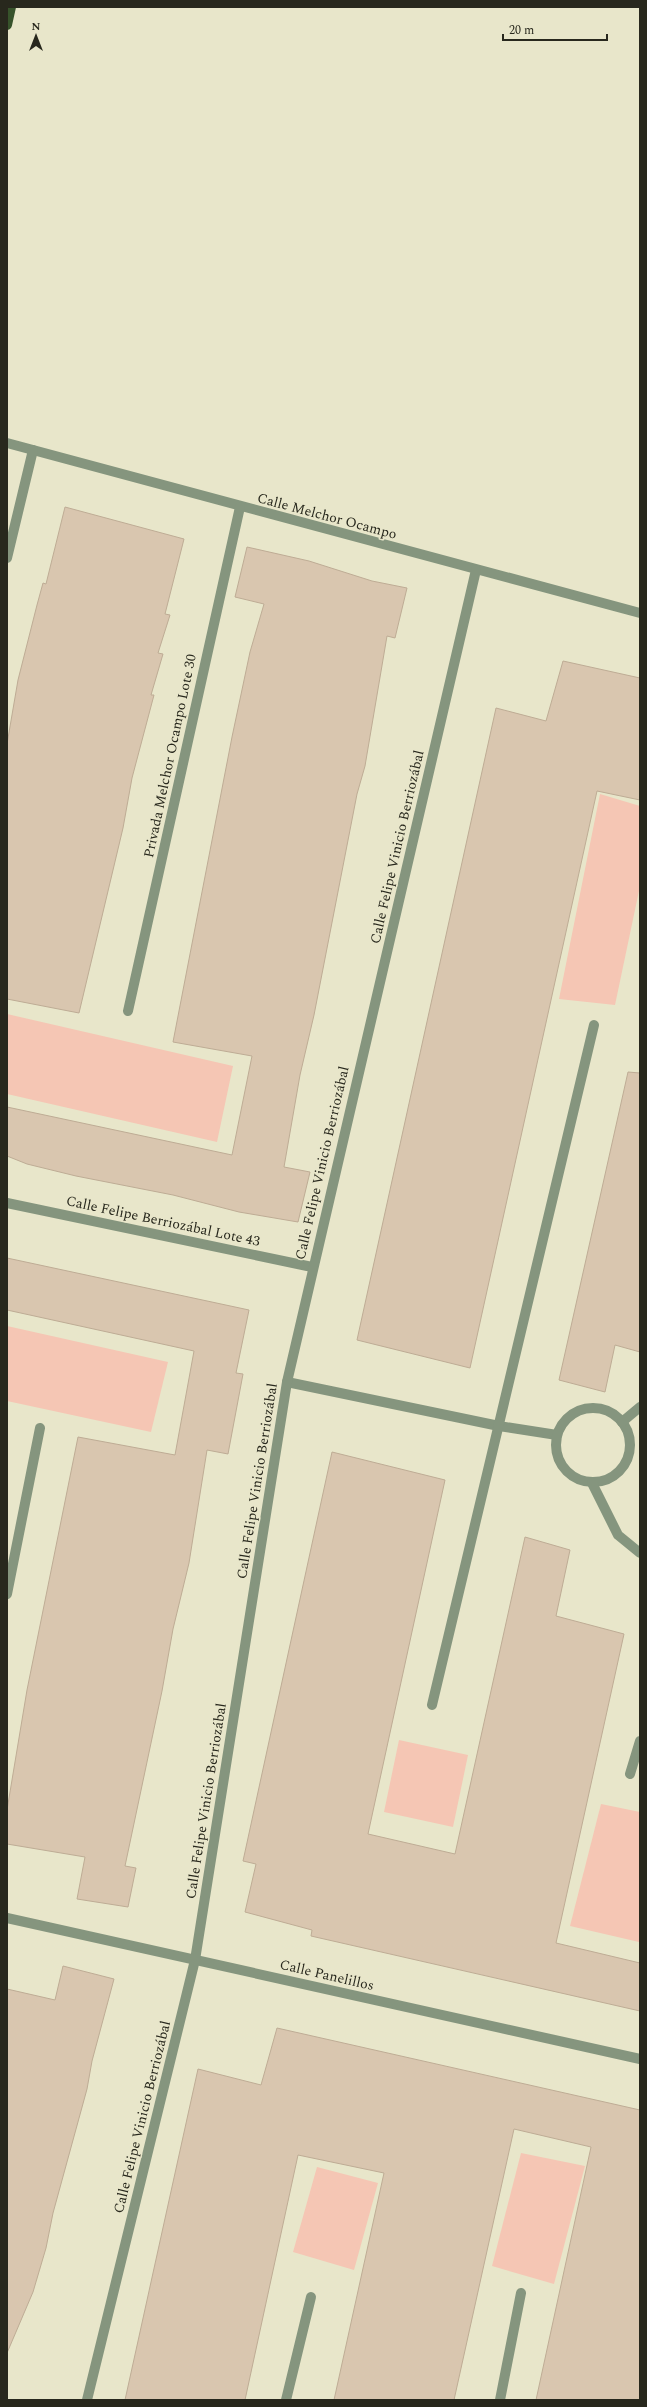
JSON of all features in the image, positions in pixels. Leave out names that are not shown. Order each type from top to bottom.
[{"type":"main road","points":[[7,25],[11,7]]},
{"type":"street","name":"Calle Melchor Ocampo","points":[[7,443],[240,507],[640,613]]},
{"type":"street","points":[[7,558],[33,450]]},
{"type":"street","name":"Privada Melchor Ocampo Lote 30","points":[[128,1012],[240,507]]},
{"type":"street","name":"Calle Felipe Vinicio Berriozábal","points":[[87,2400],[196,1960],[287,1382],[312,1267],[476,570]]},
{"type":"street","points":[[432,1705],[594,1025]]},
{"type":"street","name":"Calle Felipe Berriozábal Lote 43","points":[[7,1203],[312,1267]]},
{"type":"street","points":[[287,1382],[499,1426],[557,1435]]},
{"type":"street","points":[[622,1422],[640,1407]]},
{"type":"street","points":[[586,1408],[606,1410],[622,1422],[629,1435],[630,1449],[626,1462],[618,1473],[606,1480],[592,1483],[575,1478],[562,1467],[556,1452],[557,1435],[567,1418],[586,1408]]},
{"type":"street","points":[[7,1594],[40,1428]]},
{"type":"street","points":[[592,1483],[618,1535],[640,1553]]},
{"type":"street","points":[[630,1774],[640,1741]]},
{"type":"street","name":"Calle Panelillos","points":[[7,1918],[640,2059]]},
{"type":"street","points":[[500,2400],[521,2293]]},
{"type":"street","points":[[286,2400],[311,2297]]},
{"type":"shaded area","points":[[600,794],[640,806],[640,886],[615,1005],[559,999]]},
{"type":"shaded area","points":[[7,1014],[233,1066],[217,1142],[7,1094]]},
{"type":"shaded area","points":[[7,1326],[168,1362],[151,1432],[7,1401]]},
{"type":"shaded area","points":[[399,1740],[468,1755],[453,1827],[384,1812]]},
{"type":"shaded area","points":[[601,1804],[640,1812],[639,1942],[570,1926]]},
{"type":"shaded area","points":[[521,2153],[585,2166],[554,2284],[492,2266]]},
{"type":"shaded area","points":[[317,2167],[378,2183],[354,2270],[293,2252]]},
{"type":"building","points":[[65,507],[184,539],[165,614],[170,615],[158,653],[163,654],[151,695],[154,695],[132,778],[123,828],[79,1013],[7,999],[7,744],[18,680],[43,583],[46,584]]},
{"type":"building","points":[[247,547],[309,561],[372,581],[407,588],[395,638],[387,636],[365,766],[357,794],[314,1015],[300,1075],[284,1167],[310,1172],[298,1222],[239,1212],[173,1195],[76,1176],[27,1164],[7,1156],[7,1107],[232,1155],[252,1056],[173,1042],[232,737],[250,652],[264,604],[235,597]]},
{"type":"building","points":[[563,661],[640,678],[640,800],[597,791],[470,1368],[357,1340],[496,708],[546,721]]},
{"type":"building","points":[[628,1072],[640,1073],[640,1352],[615,1345],[605,1392],[559,1380]]},
{"type":"building","points":[[7,1258],[249,1310],[236,1373],[243,1374],[228,1454],[207,1450],[189,1563],[173,1629],[162,1691],[125,1866],[136,1868],[128,1907],[77,1899],[85,1857],[7,1844],[7,1810],[27,1690],[78,1437],[175,1455],[194,1351],[7,1310]]},
{"type":"building","points":[[332,1452],[445,1480],[368,1834],[455,1854],[525,1537],[570,1550],[556,1616],[624,1634],[556,1943],[640,1963],[640,2011],[311,1936],[312,1930],[245,1912],[256,1864],[243,1861]]},
{"type":"building","points":[[63,1966],[114,1979],[92,2061],[87,2089],[53,2213],[46,2248],[33,2292],[7,2353],[7,1989],[55,2000]]},
{"type":"building","points":[[277,2028],[640,2110],[640,2400],[536,2400],[591,2147],[514,2129],[454,2400],[334,2400],[384,2173],[298,2155],[245,2400],[125,2400],[198,2069],[261,2085]]}]
